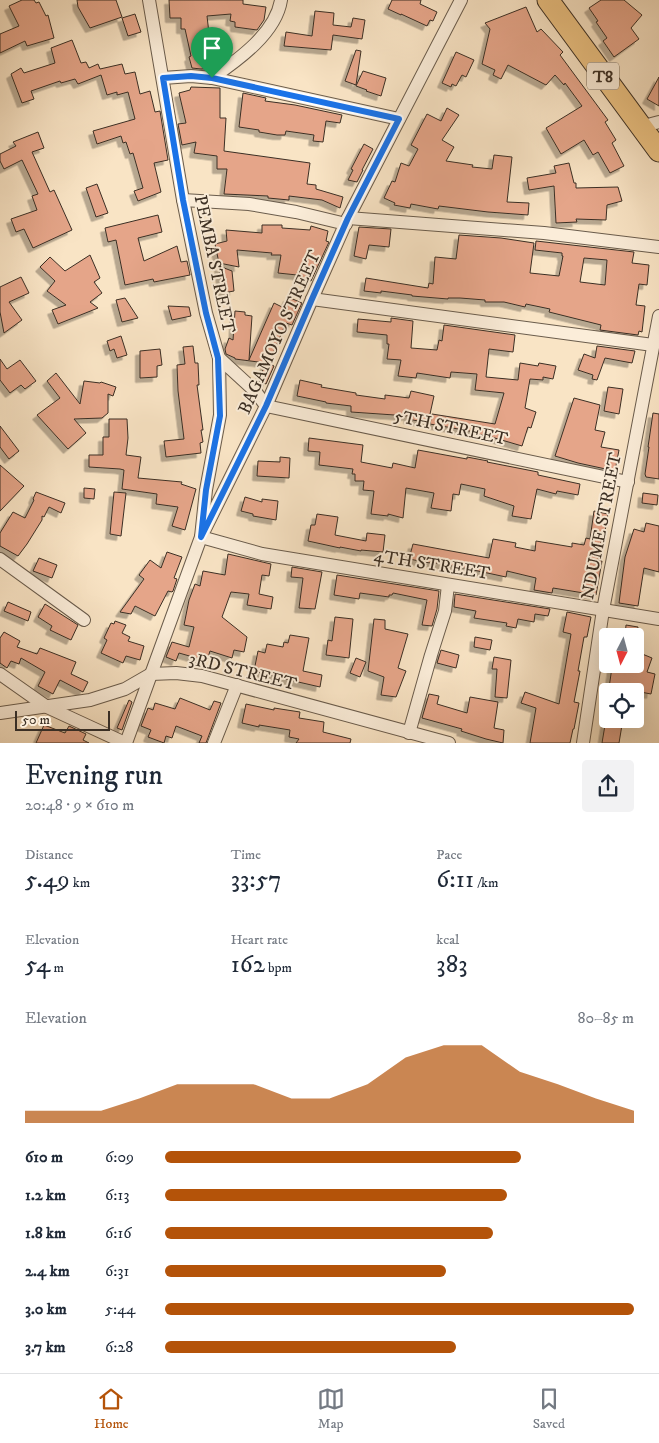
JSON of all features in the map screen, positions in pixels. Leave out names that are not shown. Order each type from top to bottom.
[{"type":"highway","name":"T8","points":[[548,0],[650,125],[659,152]]},
{"type":"street","name":"PEMBA STREET","points":[[149,0],[183,200],[206,313],[218,358],[220,416],[206,490],[201,537]]},
{"type":"street","points":[[212,78],[240,60],[272,25],[281,0]]},
{"type":"street","name":"BAGAMOYO STREET","points":[[126,743],[201,537],[266,406],[347,220],[461,0]]},
{"type":"street","points":[[163,78],[191,76],[212,78],[399,119]]},
{"type":"street","points":[[183,200],[248,204],[347,220],[544,233],[659,247]]},
{"type":"street","points":[[312,299],[653,345]]},
{"type":"street","name":"NDUME STREET","points":[[582,743],[603,610],[659,316]]},
{"type":"street","points":[[218,358],[255,391],[266,406]]},
{"type":"street","name":"5TH STREET","points":[[266,406],[628,482]]},
{"type":"street","name":"4TH STREET","points":[[201,537],[262,554],[659,620]]},
{"type":"street","points":[[0,559],[84,620]]},
{"type":"street","points":[[409,733],[445,611],[448,585]]},
{"type":"street","name":"3RD STREET","points":[[0,713],[90,700],[125,689],[151,674],[176,673],[202,676],[449,743]]},
{"type":"street","points":[[0,674],[47,707],[126,743]]},
{"type":"street","points":[[214,743],[237,686]]},
{"type":"building","points":[[22,0],[39,2],[46,16],[48,15],[54,38],[27,46],[25,41],[0,53],[0,34],[19,26],[9,6]]},
{"type":"building","points":[[77,0],[116,0],[122,17],[90,28],[78,7]]},
{"type":"building","points":[[169,0],[243,0],[243,4],[266,7],[264,20],[257,30],[235,27],[235,22],[230,21],[231,14],[207,16],[213,68],[201,69],[192,68],[185,29],[181,29],[181,18],[170,18]]},
{"type":"building","points":[[392,0],[421,0],[420,4],[437,12],[433,21],[430,20],[427,26],[388,9]]},
{"type":"building","points":[[601,0],[624,0],[642,15],[631,28],[639,39],[614,57],[603,41],[607,38],[589,8]]},
{"type":"building","points":[[526,7],[537,32],[541,29],[563,52],[560,55],[608,120],[605,122],[616,140],[612,143],[624,166],[610,173],[598,152],[593,155],[584,140],[561,154],[546,128],[582,106],[565,83],[564,85],[555,75],[546,85],[508,65],[501,79],[493,75],[495,70],[482,64],[490,29],[485,23]]},
{"type":"building","points":[[315,11],[334,13],[333,25],[351,27],[353,18],[365,20],[362,39],[333,35],[331,50],[284,46],[286,32],[312,36]]},
{"type":"building","points":[[135,14],[141,32],[128,36],[122,18]]},
{"type":"building","points":[[72,40],[81,63],[86,62],[89,68],[98,64],[100,69],[122,64],[125,74],[135,72],[140,94],[150,91],[155,112],[160,111],[168,160],[154,163],[161,192],[138,201],[134,191],[143,188],[133,153],[130,154],[126,142],[123,143],[121,136],[97,144],[93,131],[135,119],[128,92],[117,95],[117,92],[107,95],[101,75],[78,84],[75,79],[61,83],[60,81],[31,91],[34,99],[22,103],[11,74],[21,68],[24,73],[55,63],[51,48]]},
{"type":"building","points":[[356,50],[361,51],[356,85],[345,81]]},
{"type":"building","points":[[456,52],[474,60],[466,77],[462,75],[456,86],[452,84],[451,87],[442,83]]},
{"type":"building","points":[[363,71],[386,78],[381,96],[356,86]]},
{"type":"building","points":[[659,77],[659,106],[647,99]]},
{"type":"building","points":[[191,87],[220,88],[220,118],[226,118],[224,151],[310,163],[307,184],[316,185],[316,189],[343,197],[340,208],[322,200],[289,196],[289,200],[268,198],[268,196],[224,194],[227,169],[217,169],[217,156],[194,153],[196,142],[182,145],[178,124],[186,123],[179,93],[190,90]]},
{"type":"building","points":[[243,93],[266,98],[265,101],[342,115],[340,123],[326,121],[323,142],[313,141],[314,135],[286,131],[285,135],[277,135],[239,127]]},
{"type":"building","points":[[447,108],[459,115],[442,140],[454,147],[446,161],[492,169],[494,155],[512,157],[507,202],[529,203],[528,215],[439,206],[438,209],[411,204],[410,208],[394,205],[395,203],[384,198],[392,181],[395,182],[401,163],[409,166],[418,149],[411,145],[427,114],[441,121]]},
{"type":"building","points":[[38,132],[44,148],[32,152],[50,192],[54,190],[72,230],[33,248],[24,229],[16,232],[11,219],[37,210],[32,196],[38,194],[22,160],[4,169],[0,161],[0,154],[16,146],[13,142]]},
{"type":"building","points":[[364,144],[373,149],[357,182],[348,180],[353,170],[351,169]]},
{"type":"building","points":[[569,163],[576,188],[618,187],[622,201],[607,205],[606,220],[576,219],[577,222],[556,223],[554,186],[529,190],[527,178],[556,173],[554,166]]},
{"type":"building","points":[[97,184],[108,213],[96,217],[86,188]]},
{"type":"building","points":[[158,215],[162,232],[138,238],[144,261],[177,246],[181,262],[187,261],[190,275],[154,282],[153,279],[125,285],[116,240],[108,242],[105,228]]},
{"type":"building","points":[[262,225],[282,225],[282,228],[310,230],[311,226],[328,231],[326,241],[329,242],[311,281],[297,275],[278,273],[281,255],[271,255],[272,253],[237,250],[239,267],[219,263],[215,244],[227,241],[226,230],[262,233]]},
{"type":"building","points":[[359,227],[391,229],[389,247],[369,245],[366,259],[354,256]]},
{"type":"building","points":[[459,235],[534,243],[530,273],[559,276],[562,253],[535,250],[536,241],[634,252],[632,263],[649,265],[647,285],[639,284],[636,305],[645,306],[642,332],[639,331],[638,335],[600,330],[601,325],[549,312],[550,309],[526,304],[525,307],[504,302],[485,302],[485,300],[448,299],[381,291],[381,293],[364,291],[366,278],[428,288],[429,283],[433,284],[435,257],[456,259]],"holes":[[[584,258],[607,260],[605,285],[580,282]]]},
{"type":"building","points":[[90,255],[100,278],[94,282],[102,293],[90,302],[98,308],[58,324],[52,310],[66,305],[47,291],[55,281],[40,267],[50,257],[65,271]]},
{"type":"building","points":[[219,266],[232,271],[234,291],[223,293]]},
{"type":"building","points":[[21,277],[29,293],[9,302],[22,320],[4,333],[0,312],[0,287]]},
{"type":"building","points":[[288,297],[302,303],[292,325],[286,323],[268,363],[274,366],[266,384],[258,381],[266,363],[235,359],[226,354],[225,349],[229,338],[233,340],[235,311],[245,312],[245,315],[252,316],[249,360],[274,303],[284,308]]},
{"type":"building","points":[[125,298],[138,318],[122,322],[116,300]]},
{"type":"building","points":[[168,306],[189,307],[191,316],[172,320]]},
{"type":"building","points":[[391,318],[413,321],[411,348],[437,350],[439,340],[442,341],[444,325],[515,335],[513,352],[489,349],[486,377],[518,380],[520,363],[538,366],[539,363],[556,366],[553,379],[543,377],[543,380],[530,379],[525,408],[536,412],[531,428],[528,427],[522,446],[475,434],[475,432],[430,424],[432,414],[495,424],[504,393],[475,390],[477,374],[451,372],[450,378],[417,373],[416,378],[398,376],[401,360],[387,359],[389,344],[387,344],[387,335],[357,332],[358,319],[391,322]]},
{"type":"building","points":[[121,336],[127,355],[117,358],[114,349],[110,351],[107,341]]},
{"type":"building","points":[[193,346],[195,363],[198,363],[199,385],[197,385],[203,430],[201,430],[203,442],[200,443],[201,453],[166,457],[164,441],[184,439],[177,365],[185,364],[183,347]]},
{"type":"building","points":[[597,346],[635,351],[632,363],[605,358],[597,380],[592,379],[593,375],[578,370],[584,354],[595,358]]},
{"type":"building","points":[[160,349],[162,365],[157,366],[157,377],[140,378],[140,351]]},
{"type":"building","points":[[0,359],[7,369],[20,360],[36,381],[25,389],[21,385],[10,393],[0,380]]},
{"type":"building","points":[[56,373],[80,404],[84,381],[101,382],[116,387],[113,396],[108,394],[108,413],[102,418],[74,419],[86,433],[68,449],[37,415],[60,398],[47,381]]},
{"type":"building","points":[[300,380],[322,385],[321,387],[356,393],[356,395],[385,399],[385,395],[409,398],[411,391],[434,396],[428,423],[408,419],[409,416],[351,412],[351,406],[326,403],[297,396]]},
{"type":"building","points":[[608,387],[623,389],[619,414],[604,411]]},
{"type":"building","points":[[574,398],[600,405],[595,430],[605,432],[601,447],[619,450],[615,471],[555,456]]},
{"type":"building","points":[[653,413],[659,414],[659,479],[646,477],[645,474]]},
{"type":"building","points":[[109,419],[127,419],[128,438],[126,455],[141,457],[138,478],[182,482],[181,484],[196,489],[185,530],[172,526],[178,507],[156,504],[157,494],[122,489],[124,470],[89,467],[89,455],[103,455],[103,437],[109,437]]},
{"type":"building","points":[[0,426],[19,451],[9,459],[0,447]]},
{"type":"building","points":[[309,438],[363,445],[361,462],[392,468],[393,463],[415,468],[418,450],[488,461],[580,484],[578,495],[557,491],[556,494],[537,489],[531,519],[512,516],[514,506],[484,496],[485,489],[461,484],[459,495],[453,494],[451,511],[431,508],[434,493],[406,488],[403,518],[388,514],[388,516],[371,514],[374,491],[363,490],[364,481],[355,481],[355,474],[352,474],[353,469],[319,465],[320,452],[308,451]]},
{"type":"building","points":[[280,457],[290,458],[289,478],[257,476],[258,461],[280,462]]},
{"type":"building","points":[[0,465],[24,486],[0,511]]},
{"type":"building","points":[[84,488],[95,489],[94,499],[84,498]]},
{"type":"building","points":[[36,492],[65,503],[61,513],[49,507],[18,556],[0,546],[0,533],[13,512],[25,518]]},
{"type":"building","points":[[114,492],[126,493],[121,536],[110,534]]},
{"type":"building","points":[[643,493],[658,495],[657,505],[642,503]]},
{"type":"building","points":[[245,497],[262,502],[262,499],[278,501],[276,520],[253,516],[253,514],[241,511]]},
{"type":"building","points":[[594,511],[608,514],[598,560],[602,561],[596,595],[553,588],[552,593],[534,590],[536,578],[507,571],[506,577],[409,559],[413,544],[489,558],[493,539],[516,543],[515,547],[535,551],[536,541],[572,547],[572,543],[584,545],[586,538],[590,539]]},
{"type":"building","points":[[317,514],[338,517],[335,535],[366,541],[367,533],[385,535],[383,552],[340,548],[308,541],[311,525],[315,525]]},
{"type":"building","points":[[646,523],[659,526],[659,572],[644,568],[638,606],[619,603],[625,557],[634,529],[644,532]]},
{"type":"building","points":[[167,552],[182,557],[174,578],[177,579],[173,591],[168,591],[155,616],[135,606],[131,614],[120,612],[144,579],[139,575],[150,560],[161,568]]},
{"type":"building","points":[[228,554],[271,564],[269,576],[262,575],[259,594],[273,597],[271,609],[247,605],[249,594],[231,592],[222,617],[247,637],[244,652],[234,650],[232,658],[210,651],[207,661],[179,653],[176,661],[166,657],[172,642],[189,647],[194,627],[184,625],[189,600],[195,584],[200,586],[203,571],[225,575]]},
{"type":"building","points":[[39,558],[57,565],[52,578],[33,571]]},
{"type":"building","points":[[292,567],[322,572],[315,609],[299,608],[303,578],[291,577]]},
{"type":"building","points":[[337,575],[439,591],[437,609],[432,626],[422,625],[427,600],[393,593],[389,597],[360,593],[359,599],[334,595]]},
{"type":"building","points":[[455,594],[550,609],[548,616],[535,614],[534,622],[518,619],[516,628],[506,626],[507,623],[474,618],[476,611],[454,607]]},
{"type":"building","points":[[8,602],[31,612],[28,621],[4,611]]},
{"type":"building","points":[[45,604],[78,625],[71,640],[50,630],[52,626],[38,617]]},
{"type":"building","points":[[567,612],[591,617],[587,637],[584,637],[578,671],[580,671],[574,702],[579,703],[574,729],[570,743],[530,743],[536,708],[521,703],[525,692],[559,704],[571,634],[563,632]]},
{"type":"building","points":[[335,617],[353,619],[349,658],[326,655],[328,640],[332,641]]},
{"type":"building","points":[[374,619],[385,620],[385,629],[408,634],[398,668],[406,671],[396,697],[381,695],[384,677],[368,671]]},
{"type":"building","points":[[115,621],[126,625],[122,633],[130,637],[128,641],[144,646],[140,660],[126,656],[123,663],[101,653],[107,640],[104,638],[111,623],[114,624]]},
{"type":"building","points":[[626,625],[638,627],[638,628],[626,628]]},
{"type":"building","points":[[4,632],[20,641],[17,647],[37,654],[40,648],[76,662],[71,674],[88,682],[83,692],[60,680],[53,694],[38,686],[45,672],[21,658],[19,664],[11,661],[7,668],[0,663],[0,638]]},
{"type":"building","points":[[290,635],[309,638],[303,671],[322,675],[320,687],[254,671],[258,651],[265,653],[267,644],[283,647],[284,642],[288,643]]},
{"type":"building","points":[[475,637],[492,640],[490,650],[474,647]]},
{"type":"building","points":[[441,650],[459,655],[456,668],[437,663]]},
{"type":"building","points":[[644,655],[652,658],[647,672],[655,674],[651,694],[644,693],[644,683],[610,683],[611,673],[644,673]]},
{"type":"building","points":[[494,657],[511,660],[507,698],[495,697],[497,669],[492,669]]},
{"type":"building","points":[[356,658],[366,662],[360,677],[350,673]]},
{"type":"building","points":[[429,694],[439,696],[437,704],[467,713],[470,697],[498,702],[494,728],[504,730],[503,743],[422,718]]},
{"type":"building","points":[[180,698],[210,710],[214,701],[221,703],[206,743],[199,743],[202,736],[176,726],[172,738],[166,736],[164,743],[148,737],[151,730],[141,726],[148,708],[153,710],[155,703],[175,709]]},
{"type":"building","points":[[129,700],[132,702],[122,730],[117,728]]},
{"type":"building","points":[[246,704],[274,710],[274,708],[300,712],[299,718],[324,722],[323,732],[351,739],[350,743],[296,743],[299,739],[289,737],[290,730],[259,725],[259,727],[242,723]]},
{"type":"building","points":[[44,725],[65,733],[69,726],[86,734],[83,740],[89,743],[36,743]]},
{"type":"building","points":[[604,728],[622,728],[619,743],[602,743]]},
{"type":"route","points":[[191,76],[212,78],[399,119],[348,218],[266,406],[201,537],[206,490],[220,416],[218,358],[206,313],[183,200],[163,78],[191,76]]}]
